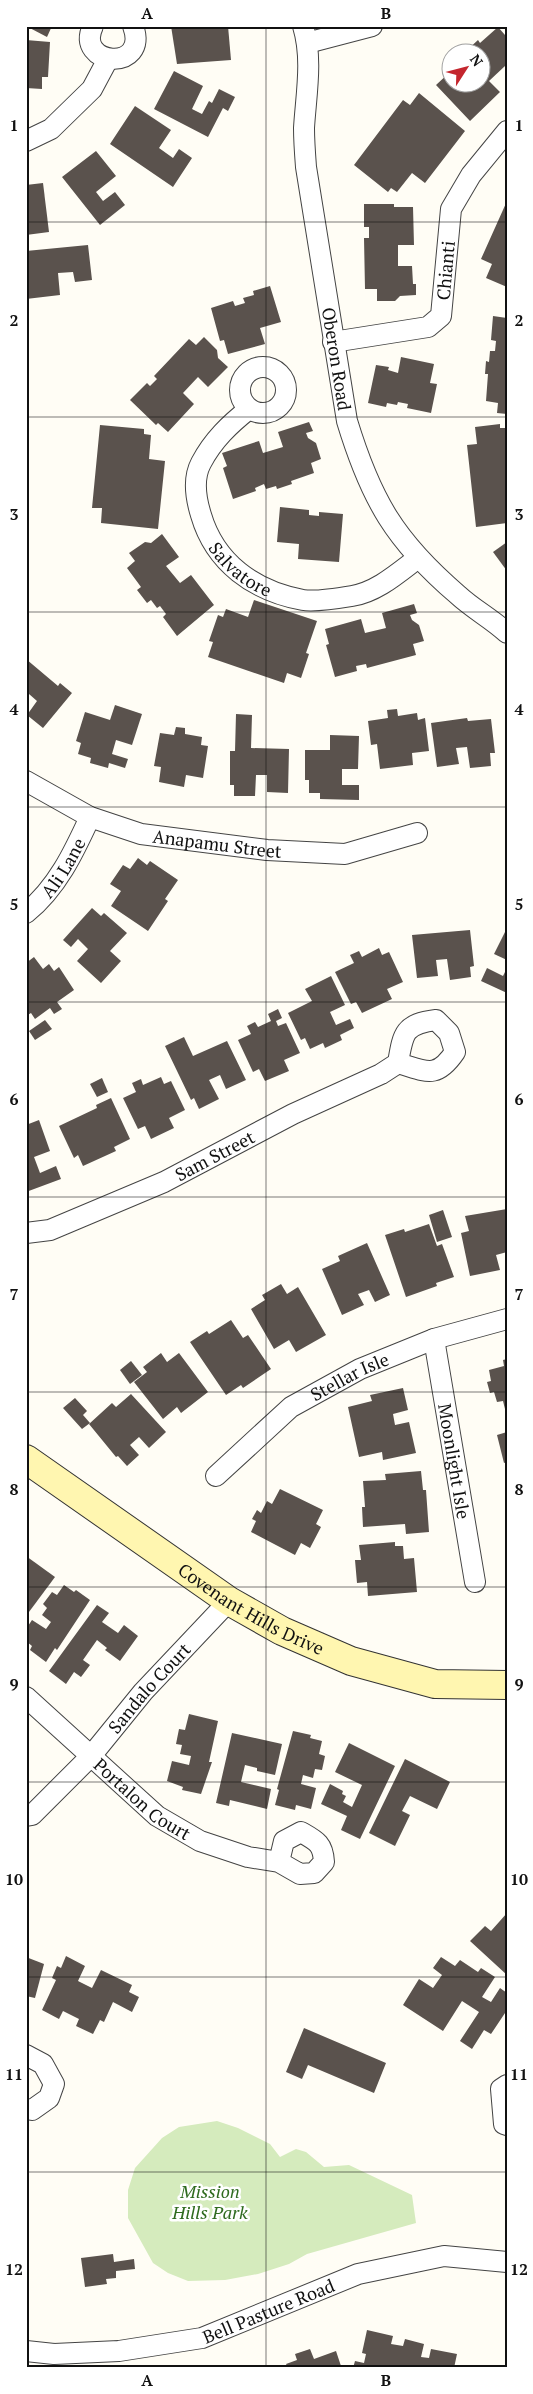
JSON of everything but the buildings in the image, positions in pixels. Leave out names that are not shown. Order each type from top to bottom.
[{"type":"street","points":[[93,26],[90,40],[93,49],[99,56],[108,60],[125,57],[132,51],[136,43],[133,26]]},
{"type":"street","points":[[305,35],[372,26]]},
{"type":"street","name":"Oberon Road","points":[[305,35],[304,130],[306,167],[347,421],[358,457],[373,493],[393,528],[418,558],[459,597],[507,633]]},
{"type":"street","points":[[26,141],[51,129],[92,89],[108,60]]},
{"type":"street","name":"Chianti","points":[[333,342],[428,327],[441,316],[451,209],[471,175],[507,131]]},
{"type":"street","name":"Salvatore","points":[[249,409],[226,427],[200,464],[195,496],[206,533],[232,569],[268,590],[305,600],[354,596],[388,582],[418,558]]},
{"type":"street","name":"Anapamu Street","points":[[26,781],[90,817],[141,834],[267,850],[345,854],[417,833]]},
{"type":"street","name":"Ali Lane","points":[[26,914],[48,892],[74,852],[90,817]]},
{"type":"street","name":"Sam Street","points":[[26,1233],[50,1230],[164,1182],[292,1114],[380,1074],[398,1063]]},
{"type":"street","name":"Stellar Isle","points":[[216,1476],[291,1406],[360,1369],[434,1339],[507,1319]]},
{"type":"street","name":"Moonlight Isle","points":[[434,1339],[475,1582]]},
{"type":"street","name":"Covenant Hills Drive","points":[[26,1459],[229,1601],[282,1630],[351,1661],[435,1684],[507,1685]]},
{"type":"street","name":"Sandalo Court","points":[[26,1816],[32,1815],[91,1756],[143,1692],[229,1601]]},
{"type":"street","name":"Portalon Court","points":[[26,1697],[157,1816],[200,1841],[248,1857],[279,1862]]},
{"type":"street","points":[[26,2055],[43,2064],[54,2084],[49,2098],[32,2110],[26,2109]]},
{"type":"street","points":[[507,2084],[501,2089],[504,2124],[507,2125]]},
{"type":"street","name":"Bell Pasture Road","points":[[26,2351],[120,2359],[202,2338],[358,2274],[444,2256],[507,2262]]},
{"type":"green space","name":"Mission Hills Park","points":[[217,2121],[238,2128],[270,2144],[280,2157],[296,2149],[306,2152],[324,2167],[349,2165],[412,2195],[416,2223],[307,2254],[289,2264],[258,2274],[225,2280],[188,2281],[168,2273],[153,2263],[128,2218],[128,2190],[135,2168],[162,2138],[179,2127]]}]
